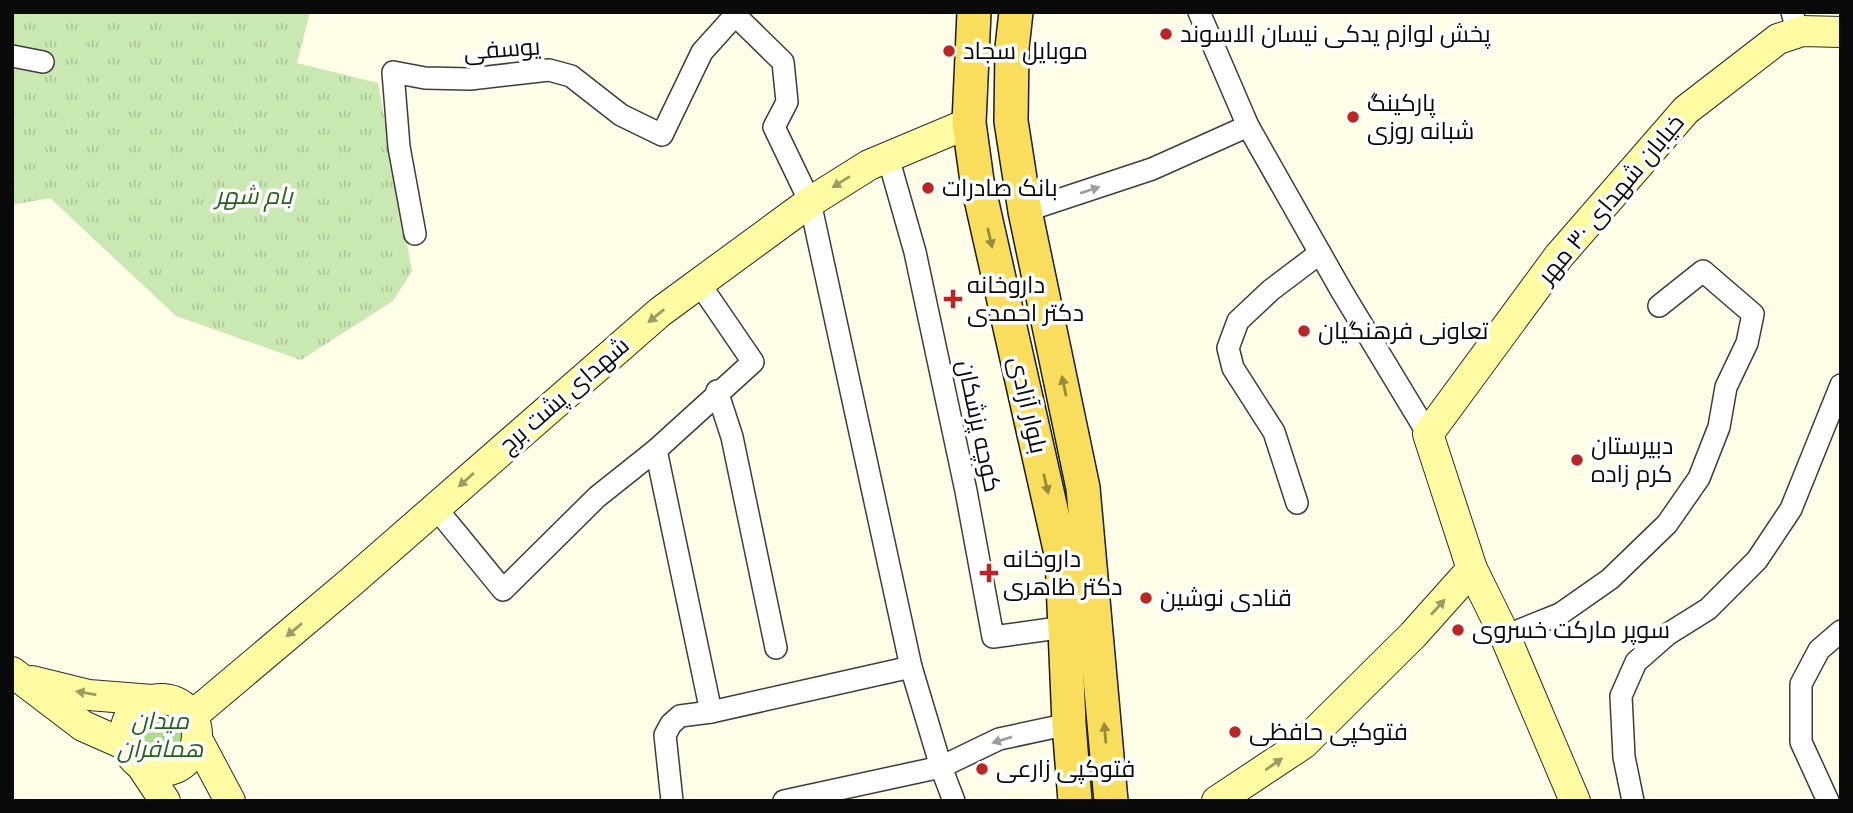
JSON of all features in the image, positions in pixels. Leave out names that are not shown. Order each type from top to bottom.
[{"type":"main road","name":"بلوار آزادی","points":[[974,12],[969,122],[977,181],[1062,558],[1075,801]]},
{"type":"main road","name":"بلوار آزادی","points":[[1016,12],[1012,48],[1011,121],[1025,211],[1083,488],[1111,801]]},
{"type":"main road","points":[[969,122],[1011,121]]},
{"type":"street","points":[[1199,12],[1248,126],[1428,434],[1472,569],[1506,636],[1575,801]]},
{"type":"street","points":[[737,14],[783,62],[787,102],[774,127],[810,202],[911,667],[954,801]]},
{"type":"street","name":"یوسفی","points":[[415,234],[399,147],[393,72],[425,78],[470,79],[549,70],[571,76],[621,115],[662,135],[702,52],[737,14]]},
{"type":"street","name":"خیابان شهدای ۳۰ مهر","points":[[1428,434],[1559,256],[1686,110],[1778,39],[1795,22],[1841,32]]},
{"type":"street","points":[[12,57],[43,62]]},
{"type":"street","name":"شهدای پشت برج","points":[[194,728],[435,507],[660,312],[810,202],[869,165],[969,122]]},
{"type":"street","points":[[1025,211],[1153,169],[1248,126]]},
{"type":"street","name":"کوچه پزشکان","points":[[888,157],[915,252],[966,491],[993,636],[1065,627]]},
{"type":"street","points":[[1297,503],[1273,432],[1233,369],[1228,348],[1238,321],[1271,290],[1320,253]]},
{"type":"street","points":[[1506,636],[1560,614],[1610,579],[1667,524],[1699,478],[1718,426],[1726,387],[1747,343],[1753,314],[1703,271],[1659,306]]},
{"type":"street","points":[[435,507],[503,590],[597,497],[656,450],[753,362],[699,283]]},
{"type":"street","points":[[1633,801],[1624,757],[1621,696],[1636,662],[1668,634],[1708,609],[1756,560],[1791,509],[1841,385]]},
{"type":"street","points":[[718,391],[733,437],[776,648]]},
{"type":"street","points":[[656,450],[712,712]]},
{"type":"street","points":[[1217,801],[1303,744],[1404,644],[1472,569]]},
{"type":"street","points":[[1828,801],[1801,742],[1801,684],[1819,650],[1841,631]]},
{"type":"street","points":[[672,801],[665,735],[671,724],[680,716],[712,712],[911,667]]},
{"type":"street","points":[[17,675],[83,726],[134,755],[152,770],[176,768],[186,761],[193,751],[194,728]]},
{"type":"street","points":[[17,675],[89,695],[175,701],[184,707],[230,801]]},
{"type":"street","points":[[152,700],[141,704],[133,712],[125,733],[134,755],[165,801]]},
{"type":"street","points":[[784,801],[941,767],[999,739],[1069,724]]},
{"type":"green space","name":"بام شهر","points":[[12,12],[310,12],[297,63],[378,83],[412,271],[393,301],[301,360],[176,316],[50,198],[12,205]]},
{"type":"green space","name":"میدان همافران","points":[[160,704],[177,709],[185,717],[190,734],[185,751],[177,759],[160,764],[143,759],[135,751],[130,734],[135,717],[143,709]]},
{"type":"place","name":"پخش لوازم یدکی نیسان الاسوند","points":[[1166,34]]},
{"type":"place","name":"موبایل سجاد","points":[[949,51]]},
{"type":"place","name":"پارکینگ شبانه روزی","points":[[1353,117]]},
{"type":"place","name":"بانک صادرات","points":[[928,188]]},
{"type":"place","name":"داروخانه دکتر احمدی","points":[[953,299]]},
{"type":"place","name":"تعاونی فرهنگیان","points":[[1304,331]]},
{"type":"place","name":"دبیرستان کرم زاده","points":[[1577,460]]},
{"type":"place","name":"داروخانه دکتر ظاهری","points":[[989,573]]},
{"type":"place","name":"قنادی نوشین","points":[[1146,598]]},
{"type":"place","name":"سوپر مارکت خسروی","points":[[1458,630]]},
{"type":"place","name":"فتوکپی حافظی","points":[[1235,732]]},
{"type":"place","name":"فتوکپی زارعی","points":[[982,769]]}]
